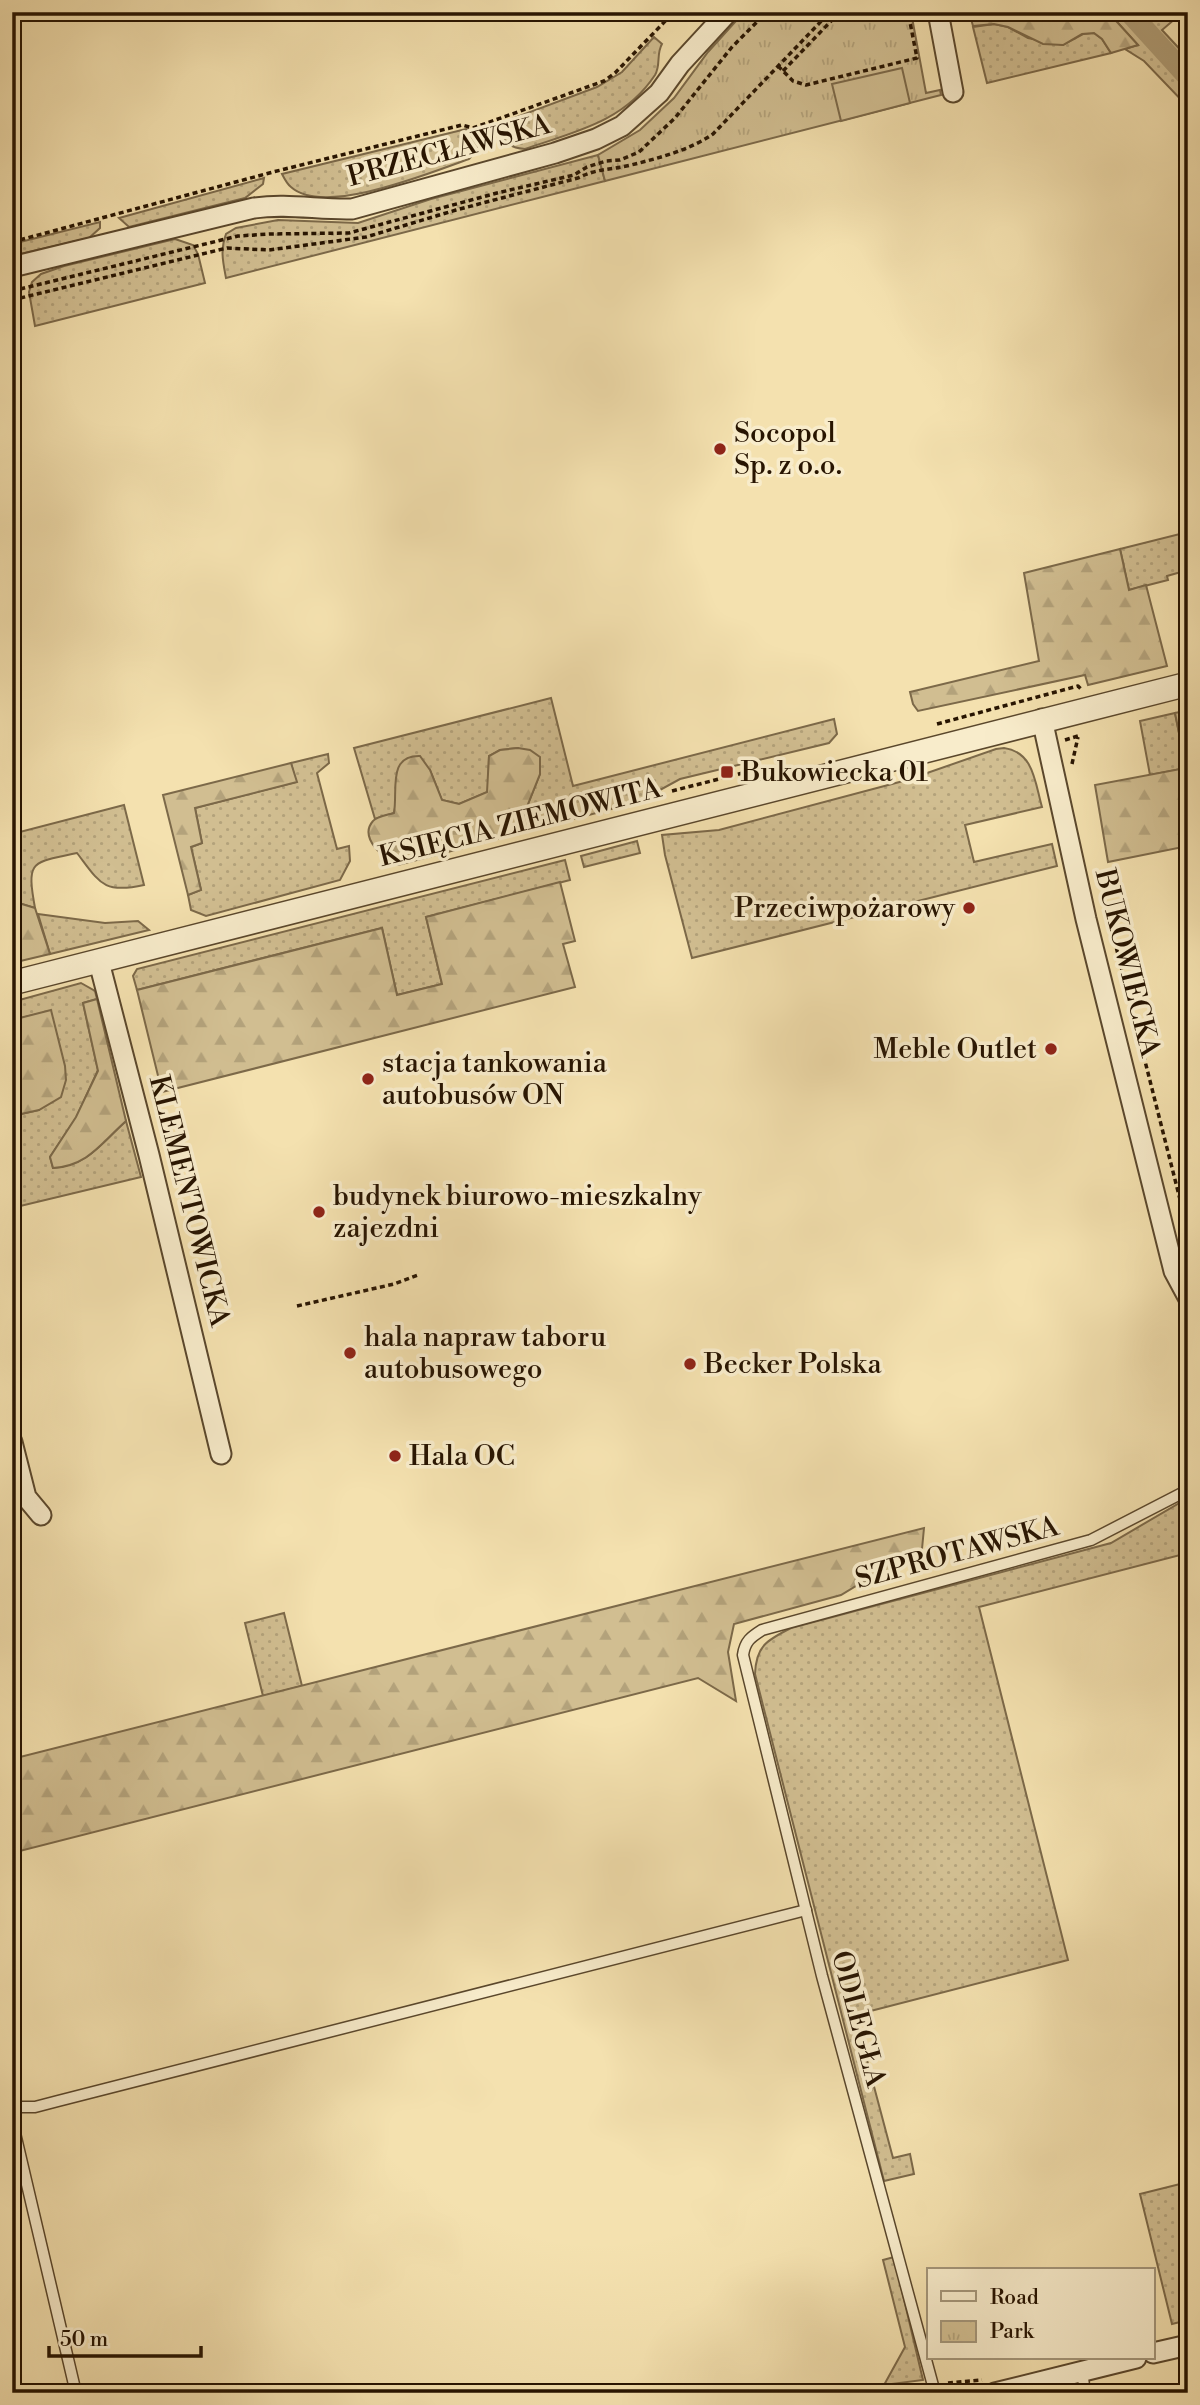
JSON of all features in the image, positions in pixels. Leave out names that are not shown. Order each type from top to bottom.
[{"type":"street","name":"PRZECŁAWSKA","points":[[12,267],[276,204],[352,209],[555,153],[596,139],[622,126],[641,110],[728,12]]},
{"type":"street","points":[[938,12],[953,92]]},
{"type":"street","name":"KSIĘCIA ZIEMOWITA","points":[[12,983],[1188,684]]},
{"type":"street","name":"BUKOWIECKA","points":[[1042,719],[1086,919],[1174,1271],[1188,1297]]},
{"type":"street","name":"KLEMENTOWICKA","points":[[99,962],[146,1142],[221,1454]]},
{"type":"street","points":[[12,1442],[26,1497],[40,1516]]},
{"type":"street","points":[[1154,2353],[1188,2345]]},
{"type":"street","points":[[995,2393],[1128,2360]]},
{"type":"lane","name":"SZPROTAWSKA","points":[[743,1655],[744,1646],[749,1639],[762,1630],[1091,1540],[1188,1490]]},
{"type":"lane","name":"ODLEGŁA","points":[[743,1655],[806,1910],[935,2393]]},
{"type":"lane","points":[[76,2393],[14,2129],[12,2107],[35,2107],[806,1910]]},
{"type":"lane","points":[[1082,2371],[1085,2393]]},
{"type":"path","points":[[12,242],[462,125],[473,128],[527,110],[604,81],[674,12]]},
{"type":"path","points":[[830,12],[778,66],[793,81],[806,85],[917,58],[908,12]]},
{"type":"path","points":[[783,71],[833,19],[836,12]]},
{"type":"path","points":[[1072,766],[1078,736]]},
{"type":"path","points":[[1104,901],[1188,1231]]},
{"type":"path","points":[[297,1306],[394,1284],[418,1275]]},
{"type":"green space","points":[[744,12],[911,12],[926,93],[940,90],[941,95],[605,181],[598,155],[640,130],[674,98],[708,52]]},
{"type":"green space","points":[[969,12],[1108,12],[1138,45],[1111,53],[1102,39],[1094,33],[1082,34],[1063,45],[1043,44],[1008,27],[994,24],[973,26]]},
{"type":"green space","points":[[1108,12],[1183,12],[1162,30],[1188,58],[1188,107],[1144,61],[1125,49],[1138,45]]},
{"type":"green space","points":[[994,24],[1008,27],[1028,38],[1063,45],[1083,34],[1094,33],[1102,39],[1111,53],[987,83],[973,27]]},
{"type":"green space","points":[[654,37],[662,44],[655,75],[643,91],[613,115],[579,131],[525,149],[514,147],[504,139],[498,124],[597,87],[622,72]]},
{"type":"green space","points":[[902,68],[910,103],[841,121],[832,84]]},
{"type":"green space","points":[[466,129],[478,132],[479,137],[478,147],[469,159],[378,189],[352,195],[307,195],[291,187],[282,174]]},
{"type":"green space","points":[[598,155],[605,181],[226,278],[224,240],[226,234],[236,228],[278,220],[358,223],[431,199]]},
{"type":"green space","points":[[264,178],[263,184],[245,198],[129,227],[119,218]]},
{"type":"green space","points":[[100,222],[100,228],[89,238],[12,256],[12,244]]},
{"type":"green space","points":[[175,239],[193,245],[205,283],[35,326],[29,292],[32,282],[41,274]]},
{"type":"green space","points":[[1188,511],[1188,570],[1167,576],[1168,580],[1129,590],[1120,549],[1180,534],[1181,513]]},
{"type":"green space","points":[[1120,549],[1129,590],[1146,585],[1167,666],[1088,685],[1085,675],[918,711],[910,692],[1039,661],[1024,573]]},
{"type":"green space","points":[[551,698],[573,786],[834,719],[837,734],[829,743],[680,779],[638,802],[513,835],[540,774],[518,748],[500,750],[489,756],[488,792],[459,804],[442,800],[430,770],[396,802],[394,813],[375,819],[354,748]]},
{"type":"green space","points":[[1188,710],[1188,846],[1108,862],[1095,785],[1186,768],[1175,713]]},
{"type":"green space","points":[[1175,713],[1186,768],[1150,775],[1140,721]]},
{"type":"green space","points":[[1004,748],[1014,751],[1027,762],[1035,779],[1042,807],[965,825],[974,862],[1052,844],[1057,866],[692,958],[662,835],[719,830],[907,780]]},
{"type":"green space","points":[[500,750],[530,750],[540,757],[540,774],[513,835],[398,865],[375,848],[369,828],[377,818],[394,813],[396,776],[403,761],[420,756],[430,770],[442,800],[459,804],[487,792],[489,756]]},
{"type":"green space","points":[[328,754],[329,763],[317,773],[337,849],[349,846],[350,861],[340,880],[206,916],[191,910],[188,895],[201,890],[191,847],[202,843],[195,808],[296,782],[291,763]]},
{"type":"green space","points":[[291,763],[297,782],[195,808],[202,843],[191,847],[201,890],[188,895],[163,795]]},
{"type":"green space","points":[[124,805],[144,885],[119,888],[104,884],[77,853],[50,859],[36,866],[31,880],[35,908],[12,901],[12,834]]},
{"type":"green space","points":[[637,841],[640,853],[584,867],[581,856]]},
{"type":"green space","points":[[565,860],[570,880],[426,917],[442,984],[397,995],[382,928],[137,990],[133,976],[137,969]]},
{"type":"green space","points":[[560,882],[575,941],[563,944],[575,987],[162,1092],[137,990],[382,928],[397,995],[442,984],[426,917]]},
{"type":"green space","points":[[12,901],[35,908],[50,954],[12,963]]},
{"type":"green space","points":[[38,914],[105,923],[138,921],[149,930],[50,954]]},
{"type":"green space","points":[[81,983],[95,991],[97,999],[83,1003],[98,1070],[76,1118],[50,1157],[53,1168],[65,1167],[85,1158],[126,1121],[141,1177],[12,1208],[12,1116],[39,1110],[51,1011],[12,1020],[12,1002]]},
{"type":"green space","points":[[97,999],[126,1121],[85,1158],[53,1168],[50,1157],[76,1117],[98,1071],[83,1003]]},
{"type":"green space","points":[[51,1010],[65,1066],[66,1080],[61,1097],[39,1110],[12,1116],[12,1020]]},
{"type":"green space","points":[[1188,1498],[1188,1553],[979,1607],[1068,1960],[855,2015],[893,2158],[910,2154],[914,2174],[884,2181],[755,1674],[761,1650],[769,1640],[791,1628],[1111,1543]]},
{"type":"green space","points":[[924,1528],[922,1549],[915,1561],[861,1583],[841,1595],[734,1624],[728,1652],[736,1701],[698,1678],[12,1853],[12,1759]]},
{"type":"green space","points":[[284,1613],[302,1686],[263,1696],[245,1623]]},
{"type":"green space","points":[[1188,2182],[1188,2320],[1172,2324],[1140,2194]]},
{"type":"green space","points":[[894,2257],[923,2380],[884,2385],[905,2347],[883,2260]]},
{"type":"waterway","points":[[1129,12],[1188,77]]},
{"type":"place","name":"Socopol Sp. z o.o.","points":[[720,449]]},
{"type":"place","name":"Bukowiecka 01","points":[[727,772]]},
{"type":"place","name":"Przeciwpożarowy","points":[[969,908]]},
{"type":"place","name":"Meble Outlet","points":[[1051,1049]]},
{"type":"place","name":"stacja tankowania autobusów ON","points":[[368,1079]]},
{"type":"place","name":"budynek biurowo-mieszkalny zajezdni","points":[[319,1212]]},
{"type":"place","name":"hala napraw taboru autobusowego","points":[[350,1353]]},
{"type":"place","name":"Becker Polska","points":[[690,1364]]},
{"type":"place","name":"Hala OC","points":[[395,1456]]}]
